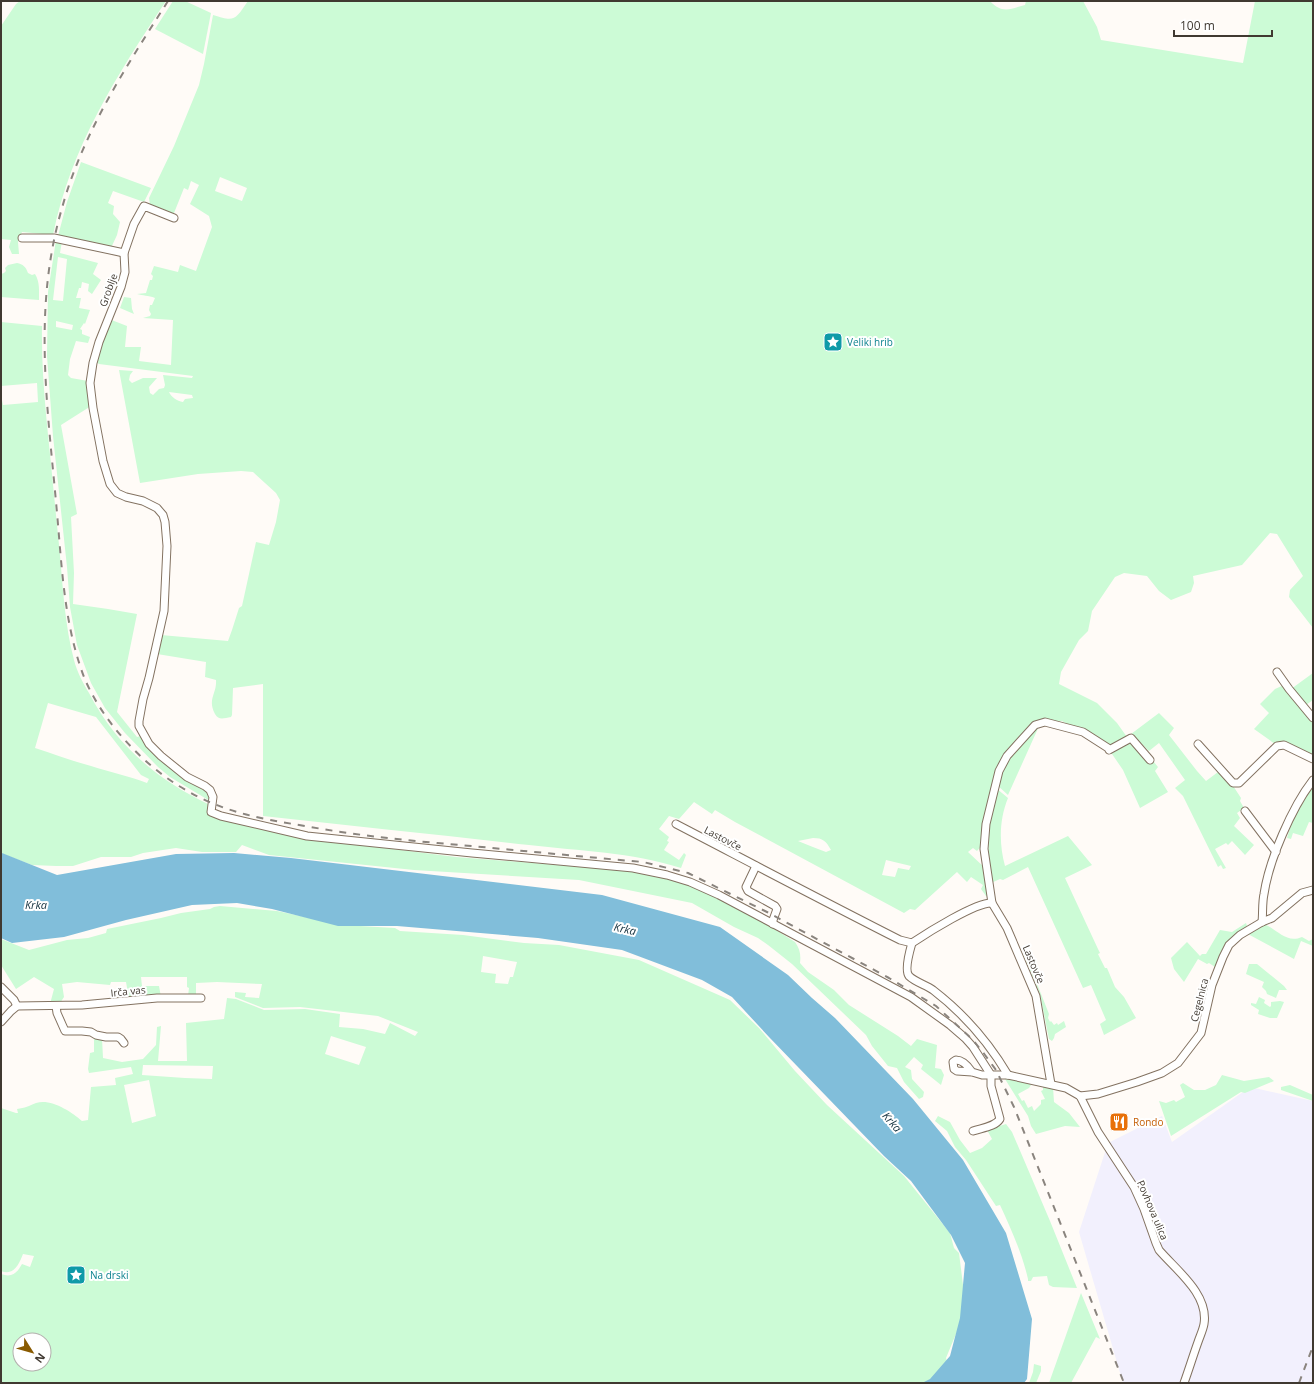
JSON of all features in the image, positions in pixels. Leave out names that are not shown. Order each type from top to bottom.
[{"type":"street","name":"Groblje","points":[[174,218],[144,206],[134,224],[124,253],[125,272],[121,288],[99,342],[93,363],[90,383],[103,461],[110,484],[117,493],[126,498],[143,501],[158,508],[163,515],[165,522],[167,546],[164,611],[139,721],[139,726],[149,744],[187,777],[210,790],[213,797],[211,812],[221,816],[307,836],[633,868],[667,875],[690,882],[719,895],[773,924]]},
{"type":"street","points":[[22,238],[54,238],[124,253]]},
{"type":"street","points":[[1277,672],[1313,718]]},
{"type":"street","points":[[1008,1075],[1000,1061],[977,1030],[933,990],[909,976],[907,971],[912,943],[954,918],[983,904],[992,903],[984,849],[986,824],[995,786],[999,770],[1006,756],[1035,725],[1045,722],[1083,732],[1109,750],[1131,738],[1150,760]]},
{"type":"street","points":[[1198,744],[1233,783],[1239,783],[1277,746],[1284,745],[1313,759]]},
{"type":"street","points":[[1262,922],[1264,894],[1276,852],[1298,802],[1313,780]]},
{"type":"street","points":[[1245,811],[1276,852]]},
{"type":"street","name":"Lastovče","points":[[676,824],[900,940],[912,943]]},
{"type":"street","points":[[756,866],[746,887],[748,891],[775,906],[777,909],[773,924],[911,997],[950,1025],[965,1038],[991,1075],[991,1086],[1000,1119],[998,1122],[973,1131]]},
{"type":"street","name":"Cegelnica","points":[[1080,1096],[1098,1094],[1137,1082],[1162,1073],[1178,1063],[1201,1033],[1212,985],[1222,957],[1229,945],[1240,934],[1272,918],[1302,893],[1313,890]]},
{"type":"street","name":"Lastovče","points":[[992,903],[1007,928],[1036,996],[1051,1084]]},
{"type":"street","points":[[1,987],[14,1000],[17,1006],[10,1011],[1,1022]]},
{"type":"street","name":"Irča vas","points":[[17,1006],[82,1005],[157,998],[202,998]]},
{"type":"street","points":[[56,1006],[57,1013],[65,1031],[82,1030],[106,1037],[118,1037],[124,1043]]},
{"type":"street","points":[[972,1072],[982,1075],[1008,1075],[1051,1084],[1066,1088],[1080,1096]]},
{"type":"street","name":"Povhova ulica","points":[[1080,1096],[1098,1132],[1134,1187],[1160,1250],[1197,1294],[1202,1306],[1204,1312],[1204,1325],[1184,1383]]},
{"type":"shaded area","points":[[1250,1087],[1313,1101],[1313,1383],[1123,1383],[1079,1232],[1108,1143],[1162,1116],[1172,1142]]},
{"type":"green space","points":[[20,1],[166,1],[130,56],[98,112],[71,171],[61,202],[53,235],[22,232],[18,242],[19,254],[12,254],[9,247],[11,240],[1,239],[1,26],[16,4]]},
{"type":"green space","points":[[173,1],[185,1],[211,13],[203,54],[155,29]]},
{"type":"green space","points":[[248,1],[990,1],[998,8],[1006,9],[1025,5],[1026,1],[1083,1],[1097,27],[1101,40],[1243,63],[1255,1],[1313,1],[1313,628],[1289,597],[1290,590],[1303,576],[1277,534],[1270,533],[1242,565],[1193,576],[1194,583],[1191,592],[1171,600],[1159,591],[1147,576],[1124,573],[1115,577],[1092,611],[1088,631],[1079,640],[1061,672],[1059,684],[1097,703],[1117,723],[1128,740],[1135,741],[1140,747],[1139,750],[1142,754],[1145,751],[1158,767],[1155,771],[1168,792],[1140,808],[1123,770],[1112,754],[1090,736],[1062,721],[1040,724],[1008,795],[997,785],[1000,775],[1012,754],[1034,728],[1032,725],[1003,758],[995,776],[989,800],[983,844],[977,851],[973,848],[968,852],[985,868],[988,897],[981,889],[983,885],[971,877],[967,882],[957,872],[915,910],[910,909],[904,913],[715,810],[712,814],[694,802],[679,819],[669,816],[659,829],[669,837],[667,841],[669,842],[664,850],[679,860],[684,853],[686,855],[681,868],[643,858],[624,855],[263,816],[263,684],[233,688],[231,717],[218,718],[212,704],[216,680],[205,677],[206,662],[157,654],[161,635],[228,641],[239,608],[242,606],[256,542],[269,545],[276,522],[280,500],[276,493],[253,472],[241,471],[198,474],[140,483],[119,370],[133,371],[129,380],[132,383],[143,378],[157,378],[149,387],[150,393],[153,395],[159,389],[164,388],[165,385],[163,375],[192,378],[193,376],[99,364],[95,361],[109,319],[127,326],[125,347],[141,347],[139,361],[171,365],[173,320],[143,318],[150,316],[150,305],[152,305],[155,298],[137,294],[146,293],[150,280],[152,280],[153,276],[151,274],[154,266],[178,272],[180,265],[196,271],[212,227],[209,216],[190,204],[199,185],[191,181],[188,190],[184,188],[174,213],[167,214],[158,210],[150,205],[149,198],[174,146],[199,85],[213,15],[230,19],[234,18]],"holes":[[[220,177],[247,188],[242,201],[215,191]],[[169,392],[192,395],[193,398],[185,399],[183,402],[174,398]],[[813,838],[822,839],[831,850],[826,852],[798,841]],[[886,860],[911,866],[909,870],[898,868],[895,877],[882,875]]]},
{"type":"green space","points":[[81,162],[151,188],[144,202],[113,191],[108,203],[114,206],[113,214],[120,222],[117,235],[111,248],[58,236],[67,202]]},
{"type":"green space","points":[[56,240],[62,241],[60,253],[98,263],[93,274],[101,280],[92,294],[88,291],[89,284],[82,282],[76,298],[81,298],[79,308],[90,310],[85,324],[84,323],[80,329],[82,330],[82,334],[90,337],[88,343],[76,341],[70,359],[68,375],[71,378],[88,381],[91,406],[61,425],[77,514],[71,517],[74,573],[73,604],[137,614],[117,712],[137,737],[141,736],[149,747],[209,792],[210,801],[170,777],[158,767],[125,733],[105,708],[91,683],[77,645],[70,607],[53,436],[47,356],[48,292]],"holes":[[[58,257],[67,259],[63,301],[53,300]],[[56,321],[73,325],[72,330],[56,327]]]},
{"type":"green space","points":[[17,263],[24,266],[28,273],[32,275],[35,274],[37,277],[39,300],[1,297],[1,274],[6,271],[5,268],[8,265]]},
{"type":"green space","points":[[124,297],[131,298],[134,314],[120,308]]},
{"type":"green space","points":[[1,322],[42,326],[44,390],[63,595],[68,634],[78,673],[100,712],[112,729],[139,759],[171,783],[208,804],[209,813],[225,821],[306,838],[456,857],[622,870],[690,884],[757,918],[795,942],[800,952],[800,963],[808,972],[834,990],[849,1005],[911,1046],[917,1039],[937,1045],[935,1068],[941,1069],[944,1075],[941,1085],[921,1069],[923,1065],[914,1057],[905,1067],[911,1070],[912,1079],[924,1092],[923,1097],[919,1099],[904,1082],[897,1068],[888,1066],[872,1046],[866,1035],[792,964],[758,938],[734,927],[692,903],[579,880],[414,870],[269,855],[242,845],[236,852],[202,852],[176,848],[143,853],[131,857],[101,857],[73,866],[32,865],[3,854],[1,851],[1,400],[3,405],[38,402],[37,383],[1,386]],"holes":[[[48,703],[96,717],[141,775],[149,779],[147,783],[35,748]]]},
{"type":"green space","points":[[1313,673],[1313,700],[1306,705],[1291,689]]},
{"type":"green space","points":[[1284,685],[1313,720],[1313,756],[1282,741],[1275,744],[1254,729],[1269,713],[1260,704],[1275,689]]},
{"type":"green space","points":[[1159,713],[1174,728],[1169,735],[1206,781],[1222,769],[1241,798],[1240,801],[1244,808],[1237,813],[1240,818],[1234,826],[1254,845],[1245,855],[1232,841],[1228,845],[1226,843],[1215,849],[1226,868],[1223,869],[1221,865],[1218,867],[1183,796],[1175,788],[1185,780],[1159,743],[1149,751],[1137,739],[1127,737]]},
{"type":"green space","points":[[1313,785],[1313,823],[1309,822],[1303,836],[1293,833],[1291,839],[1287,838],[1294,815]]},
{"type":"green space","points":[[996,788],[1008,798],[1003,815],[1001,832],[1005,866],[1068,836],[1092,865],[1065,878],[1100,953],[1098,954],[1105,968],[1107,968],[1115,987],[1124,997],[1136,1018],[1104,1035],[1100,1024],[1106,1020],[1091,985],[1083,988],[1028,867],[1003,880],[1000,879],[991,883],[988,832]]},
{"type":"green space","points":[[220,906],[277,911],[343,925],[395,928],[400,931],[463,935],[524,943],[559,945],[639,960],[730,1000],[759,1028],[795,1071],[827,1105],[904,1176],[950,1233],[954,1248],[959,1253],[965,1301],[958,1329],[946,1358],[948,1364],[947,1367],[925,1383],[1,1383],[1,1274],[14,1274],[22,1264],[30,1267],[34,1256],[23,1254],[18,1265],[13,1270],[9,1272],[1,1271],[1,1108],[18,1113],[17,1109],[36,1103],[48,1102],[60,1106],[82,1121],[88,1120],[91,1087],[116,1085],[115,1078],[133,1074],[131,1067],[89,1073],[90,1053],[94,1052],[94,1038],[102,1038],[103,1058],[122,1062],[143,1059],[156,1045],[157,1027],[161,1026],[158,1061],[187,1061],[186,1023],[224,1019],[227,998],[236,999],[264,1010],[305,1009],[340,1014],[339,1027],[363,1029],[385,1034],[390,1023],[415,1036],[418,1032],[378,1016],[300,1007],[263,1008],[235,997],[235,992],[246,993],[245,997],[259,998],[262,984],[217,982],[196,983],[196,995],[188,996],[189,988],[187,987],[187,977],[141,977],[142,986],[159,986],[161,997],[129,999],[126,982],[111,982],[110,985],[77,982],[62,984],[64,997],[60,1003],[50,1004],[54,989],[34,977],[16,989],[1,965],[1,939],[29,950],[67,940],[88,938],[106,933],[107,929],[181,913]],"holes":[[[483,956],[517,962],[513,977],[510,977],[508,984],[495,983],[496,974],[481,972]],[[331,1036],[366,1047],[359,1065],[325,1054]],[[143,1065],[213,1066],[212,1079],[142,1075]],[[149,1080],[156,1116],[132,1123],[124,1085]]]},
{"type":"green space","points":[[1246,923],[1247,926],[1233,936],[1215,967],[1198,959],[1184,982],[1174,969],[1171,958],[1187,942],[1200,956],[1202,954],[1206,954],[1220,930],[1232,932]]},
{"type":"green space","points":[[1264,924],[1291,939],[1302,937],[1309,941],[1313,939],[1313,946],[1301,941],[1294,959],[1246,933]]},
{"type":"green space","points":[[1024,951],[1049,1014],[1048,1018],[1050,1022],[1051,1021],[1054,1025],[1057,1023],[1058,1025],[1064,1021],[1066,1027],[1055,1034],[1052,1041],[1049,1039],[1040,994],[1023,953]]},
{"type":"green space","points":[[1249,964],[1257,964],[1287,990],[1279,990],[1276,998],[1267,994],[1262,987],[1264,982],[1246,974]]},
{"type":"green space","points":[[1259,997],[1265,1000],[1264,1003],[1270,1007],[1271,1002],[1284,1002],[1277,1018],[1270,1018],[1258,1014],[1259,1010],[1251,1005],[1251,1003],[1256,1004]]},
{"type":"green space","points":[[1222,1075],[1244,1081],[1269,1077],[1274,1081],[1245,1093],[1241,1092],[1171,1136],[1159,1101],[1166,1103],[1174,1100],[1176,1102],[1185,1097],[1180,1085],[1183,1083],[1194,1090],[1205,1090],[1216,1085]]},
{"type":"green space","points":[[1006,1076],[1030,1083],[1031,1085],[1029,1088],[1018,1094],[1022,1101],[1024,1100],[1028,1108],[1032,1106],[1034,1111],[1041,1104],[1041,1100],[1045,1099],[1041,1091],[1043,1090],[1043,1087],[1053,1087],[1054,1102],[1069,1113],[1080,1127],[1065,1126],[1036,1134],[1031,1126],[1028,1116],[1005,1079]]},
{"type":"green space","points":[[1290,1085],[1313,1095],[1313,1101],[1281,1090],[1281,1087]]},
{"type":"green space","points":[[938,1116],[950,1122],[960,1140],[970,1153],[982,1148],[992,1139],[987,1130],[1006,1124],[1012,1132],[1077,1288],[1053,1287],[1049,1285],[1047,1276],[1033,1277],[1031,1281],[1028,1281],[1026,1269],[1019,1250],[1000,1205],[996,1206],[966,1160],[955,1147],[947,1131],[935,1121]]},
{"type":"green space","points":[[1081,1293],[1100,1339],[1096,1337],[1071,1383],[1049,1383]]},
{"type":"green space","points":[[1034,1364],[1041,1366],[1041,1371],[1036,1383],[1029,1383],[1033,1372]]},
{"type":"water","name":"Krka","points":[[1,851],[2,853],[57,875],[176,854],[234,853],[291,858],[602,895],[720,927],[788,975],[835,1018],[913,1099],[963,1160],[1006,1233],[1032,1319],[1027,1379],[1024,1383],[922,1383],[930,1379],[950,1356],[960,1318],[965,1263],[951,1235],[911,1181],[884,1156],[732,997],[702,980],[622,950],[538,938],[397,926],[338,926],[272,909],[237,903],[192,905],[126,920],[64,937],[12,943],[1,938]]},
{"type":"railway","points":[[168,1],[107,101],[82,153],[62,208],[53,246],[47,284],[45,322],[47,398],[65,596],[72,637],[84,677],[91,693],[111,724],[150,765],[179,786],[210,802],[255,817],[321,829],[387,838],[643,862],[688,873],[767,912],[889,978],[936,1006],[973,1040],[996,1070],[1014,1107],[1124,1383]]},
{"type":"railway","points":[[1299,1383],[1313,1346]]},
{"type":"place","name":"Veliki hrib","points":[[833,342]]},
{"type":"place","name":"Rondo","points":[[1119,1122]]},
{"type":"place","name":"Na drski","points":[[76,1275]]}]
